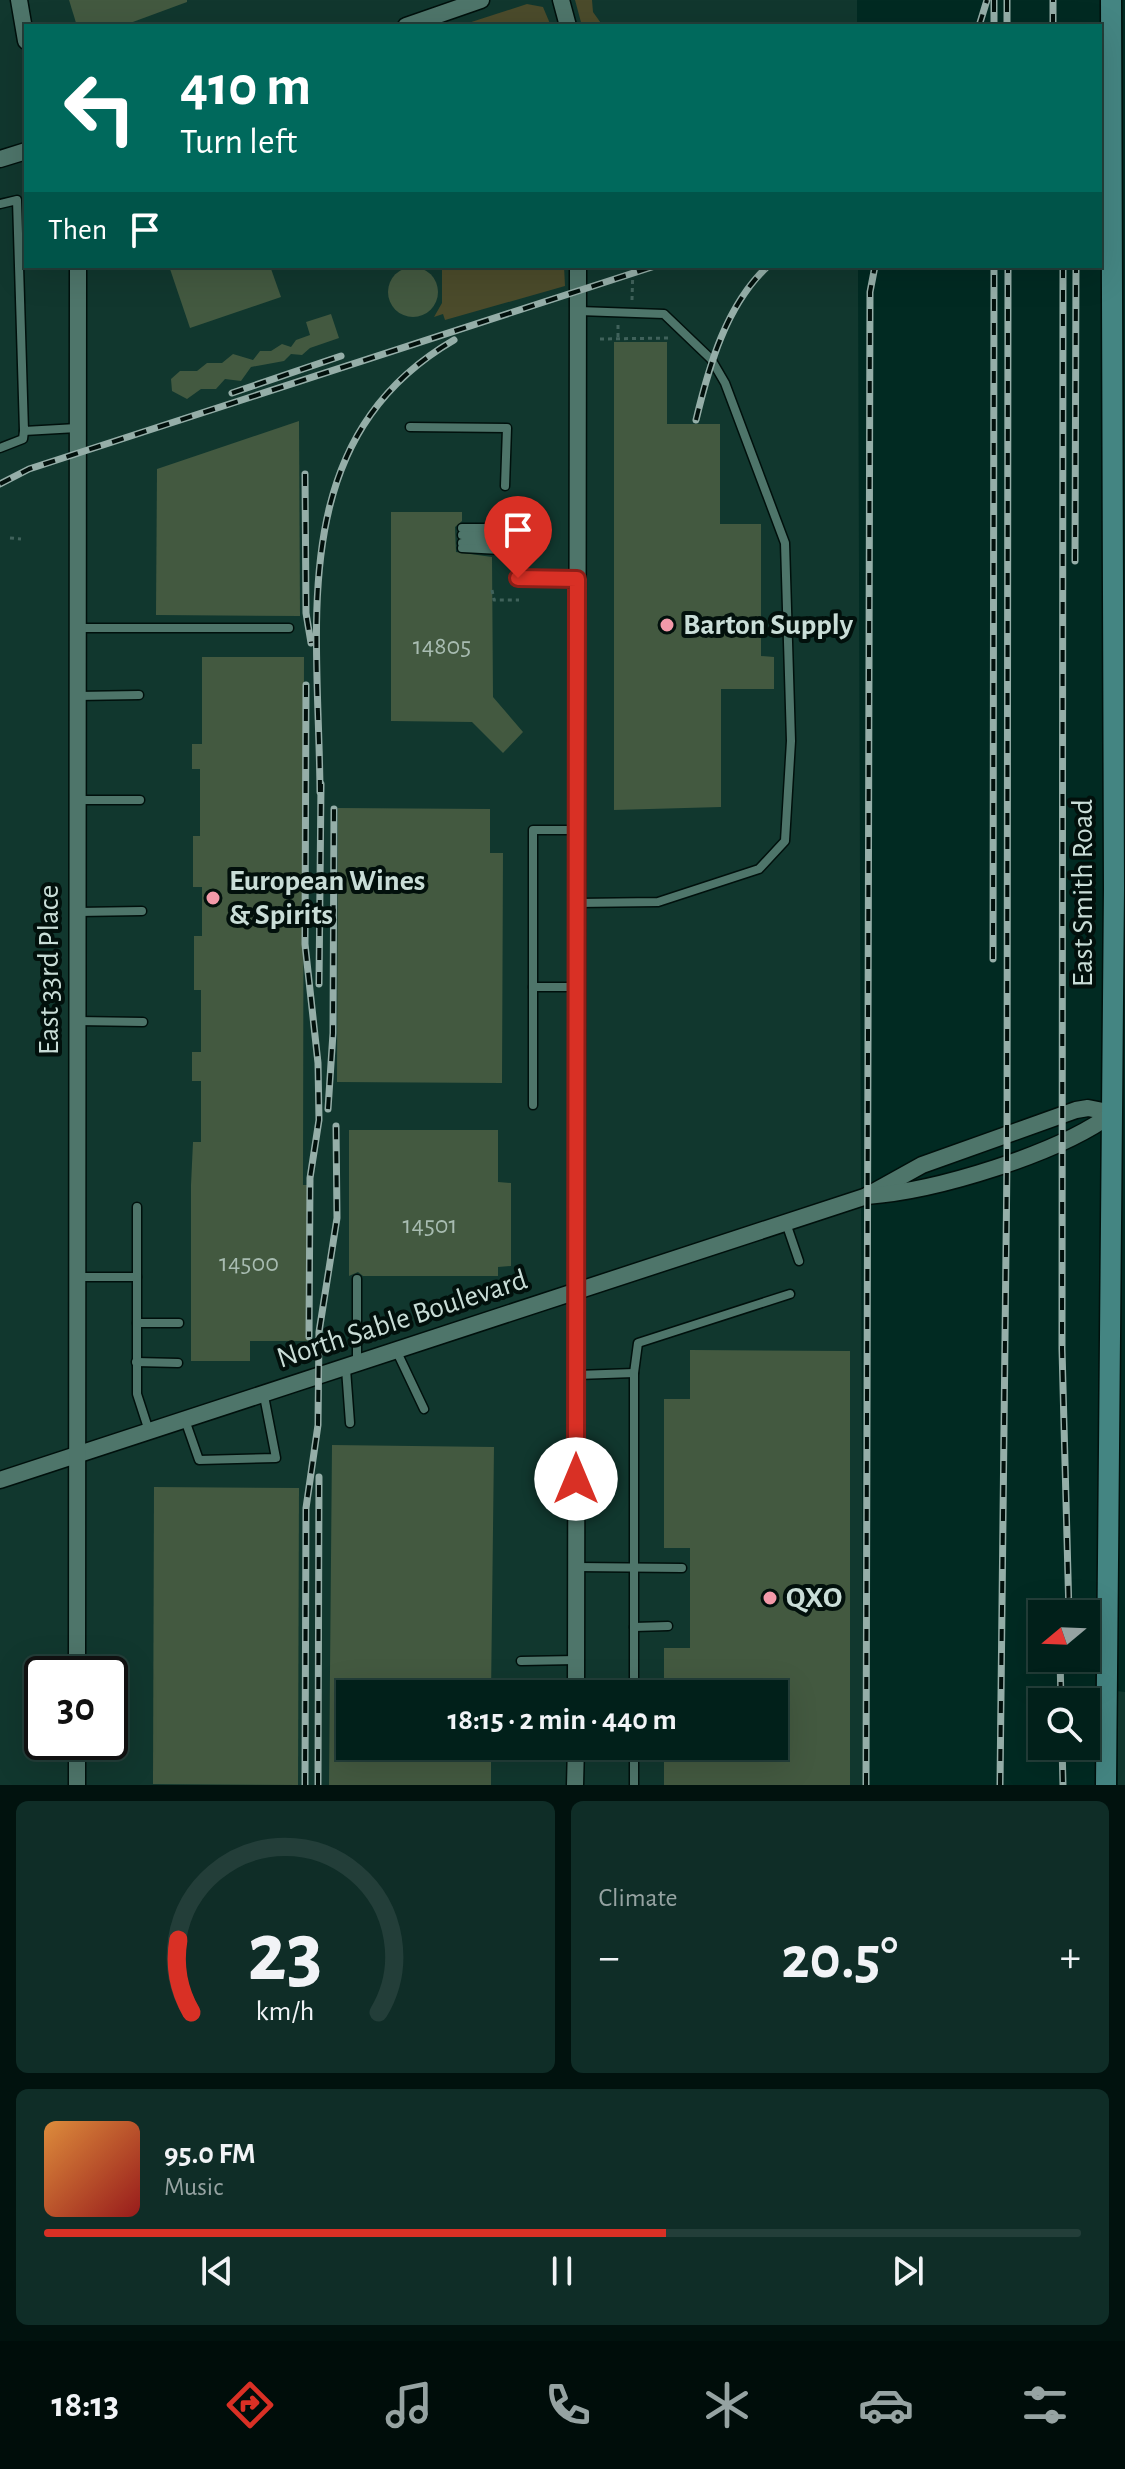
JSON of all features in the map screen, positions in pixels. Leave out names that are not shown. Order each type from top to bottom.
[{"type":"street","points":[[19,0],[24,29]]},
{"type":"street","points":[[412,24],[481,0]]},
{"type":"street","points":[[561,0],[567,24]]},
{"type":"street","name":"East Smith Road","points":[[1106,1785],[1117,1436],[1119,1111],[1118,204],[1111,0]]},
{"type":"street","points":[[0,159],[24,152]]},
{"type":"street","name":"East 33rd Place","points":[[77,1656],[78,268]]},
{"type":"street","points":[[576,1680],[578,268]]},
{"type":"street","name":"North Sable Boulevard","points":[[0,1480],[867,1196],[922,1165],[1076,1110],[1119,1111]]},
{"type":"street","name":"North Sable Boulevard","points":[[867,1196],[911,1191],[1007,1161],[1077,1136],[1119,1111]]},
{"type":"street","points":[[77,1760],[77,1785]]},
{"type":"street","points":[[575,1785],[576,1760]]},
{"type":"lane","points":[[0,204],[17,200],[24,431],[23,439],[0,448]]},
{"type":"lane","points":[[577,903],[658,902],[759,869],[785,841],[791,741],[785,543],[725,383],[711,359],[664,314],[578,311]]},
{"type":"lane","points":[[410,427],[507,428],[505,486]]},
{"type":"lane","points":[[24,431],[77,428]]},
{"type":"lane","points":[[518,539],[462,538],[518,539]]},
{"type":"lane","points":[[518,578],[577,579]]},
{"type":"lane","points":[[77,628],[289,628]]},
{"type":"lane","points":[[77,696],[139,695]]},
{"type":"lane","points":[[77,800],[140,800]]},
{"type":"lane","points":[[533,1105],[533,830],[577,830]]},
{"type":"lane","points":[[77,912],[142,911]]},
{"type":"lane","points":[[533,987],[577,987]]},
{"type":"lane","points":[[77,1021],[143,1022]]},
{"type":"lane","points":[[137,1207],[137,1394],[149,1431]]},
{"type":"lane","points":[[786,1223],[799,1261]]},
{"type":"lane","points":[[76,1277],[137,1277]]},
{"type":"lane","points":[[350,1423],[357,1279]]},
{"type":"lane","points":[[634,1680],[634,1373],[638,1343],[790,1294]]},
{"type":"lane","points":[[137,1323],[179,1323]]},
{"type":"lane","points":[[397,1352],[424,1409]]},
{"type":"lane","points":[[136,1362],[178,1363]]},
{"type":"lane","points":[[576,1375],[634,1373]]},
{"type":"lane","points":[[185,1420],[199,1460],[276,1458],[264,1396]]},
{"type":"lane","points":[[576,1567],[682,1568]]},
{"type":"lane","points":[[634,1627],[668,1626]]},
{"type":"lane","points":[[521,1661],[576,1660]]},
{"type":"lane","points":[[634,1760],[634,1785]]},
{"type":"path","points":[[632,300],[633,268]]},
{"type":"path","points":[[618,325],[618,339]]},
{"type":"path","points":[[600,339],[671,338]]},
{"type":"path","points":[[10,538],[21,539]]},
{"type":"path","points":[[492,590],[494,600],[519,600]]},
{"type":"shaded area","points":[[0,0],[857,0],[857,24],[24,24],[24,268],[858,268],[863,1785],[0,1785]]},
{"type":"shaded area","points":[[575,0],[592,0],[593,12],[602,24],[581,24]]},
{"type":"shaded area","points":[[527,4],[543,7],[550,24],[465,24]]},
{"type":"shaded area","points":[[442,268],[564,268],[565,286],[445,320],[443,314],[434,317],[442,303]]},
{"type":"shaded area","points":[[1117,1691],[1125,1692],[1125,1785],[1118,1785]]},
{"type":"building","points":[[69,0],[187,0],[127,24],[76,24]]},
{"type":"building","points":[[170,268],[271,268],[281,297],[190,328]]},
{"type":"building","points":[[404,269],[422,269],[431,274],[436,283],[436,301],[431,310],[422,315],[404,315],[395,310],[390,301],[390,283],[395,274]]},
{"type":"building","points":[[331,314],[339,338],[310,348],[302,355],[291,354],[284,361],[251,367],[241,381],[225,379],[216,389],[201,389],[187,399],[172,391],[171,379],[180,371],[197,371],[207,363],[222,363],[233,354],[253,360],[260,351],[271,351],[282,344],[291,347],[296,340],[310,335],[306,322]]},
{"type":"building","name":"Barton Supply","points":[[614,342],[667,342],[667,424],[720,424],[720,524],[761,524],[761,656],[774,657],[774,689],[721,689],[721,807],[614,810]]},
{"type":"building","points":[[299,421],[300,616],[156,615],[157,469]]},
{"type":"building","points":[[391,512],[462,512],[462,521],[455,527],[456,552],[492,557],[493,697],[523,732],[503,753],[472,722],[391,721]]},
{"type":"building","points":[[202,657],[304,657],[303,1185],[308,1185],[308,1341],[250,1341],[250,1361],[191,1361],[191,1185],[193,1142],[201,1142],[201,1081],[192,1081],[192,1052],[201,1052],[201,990],[194,990],[194,936],[202,936],[202,887],[193,887],[193,836],[200,836],[200,769],[192,769],[192,744],[202,744]]},
{"type":"building","points":[[338,808],[490,809],[490,853],[503,853],[502,1083],[337,1082]]},
{"type":"building","points":[[349,1130],[498,1130],[498,1182],[511,1183],[511,1266],[498,1267],[498,1276],[363,1276],[358,1272],[349,1276]]},
{"type":"building","name":"QXO","points":[[690,1350],[850,1351],[850,1785],[664,1785],[664,1760],[788,1760],[788,1680],[664,1680],[664,1648],[690,1648],[690,1548],[664,1548],[664,1399],[690,1399]]},
{"type":"building","points":[[332,1445],[494,1447],[491,1680],[336,1680],[336,1760],[491,1760],[491,1785],[329,1785]]},
{"type":"building","points":[[154,1487],[299,1488],[298,1785],[153,1784]]},
{"type":"railway","points":[[980,24],[987,0]]},
{"type":"railway","points":[[994,0],[994,24]]},
{"type":"railway","points":[[1007,0],[1007,24]]},
{"type":"railway","points":[[1053,0],[1053,24]]},
{"type":"railway","points":[[0,484],[29,469],[649,268]]},
{"type":"railway","points":[[696,420],[721,337],[741,299],[766,268]]},
{"type":"railway","points":[[866,1785],[870,292],[875,268]]},
{"type":"railway","points":[[993,959],[994,268]]},
{"type":"railway","points":[[1000,1785],[1007,1161],[1008,268]]},
{"type":"railway","points":[[1063,268],[1062,1349],[1069,1600]]},
{"type":"railway","points":[[1075,561],[1076,268]]},
{"type":"railway","points":[[320,792],[317,602],[323,540],[337,482],[361,429],[399,381],[454,340]]},
{"type":"railway","points":[[232,393],[341,356]]},
{"type":"railway","points":[[305,474],[306,613],[311,643]]},
{"type":"railway","points":[[306,685],[305,944],[318,1063],[319,1120],[310,1178],[309,1337]]},
{"type":"railway","points":[[319,984],[321,784]]},
{"type":"railway","points":[[328,1109],[333,1033],[334,809]]},
{"type":"railway","points":[[305,1785],[306,1508],[318,1425],[319,1332],[337,1218],[336,1126]]},
{"type":"railway","points":[[318,1785],[319,1477]]},
{"type":"railway","points":[[1060,1672],[1061,1688]]},
{"type":"railway","points":[[1062,1760],[1063,1785]]},
{"type":"place","name":"Barton Supply","points":[[667,625]]},
{"type":"place","name":"European Wines & Spirits","points":[[213,898]]},
{"type":"place","name":"QXO","points":[[770,1598]]},
{"type":"route","points":[[518,578],[577,579],[576,1479]]}]
